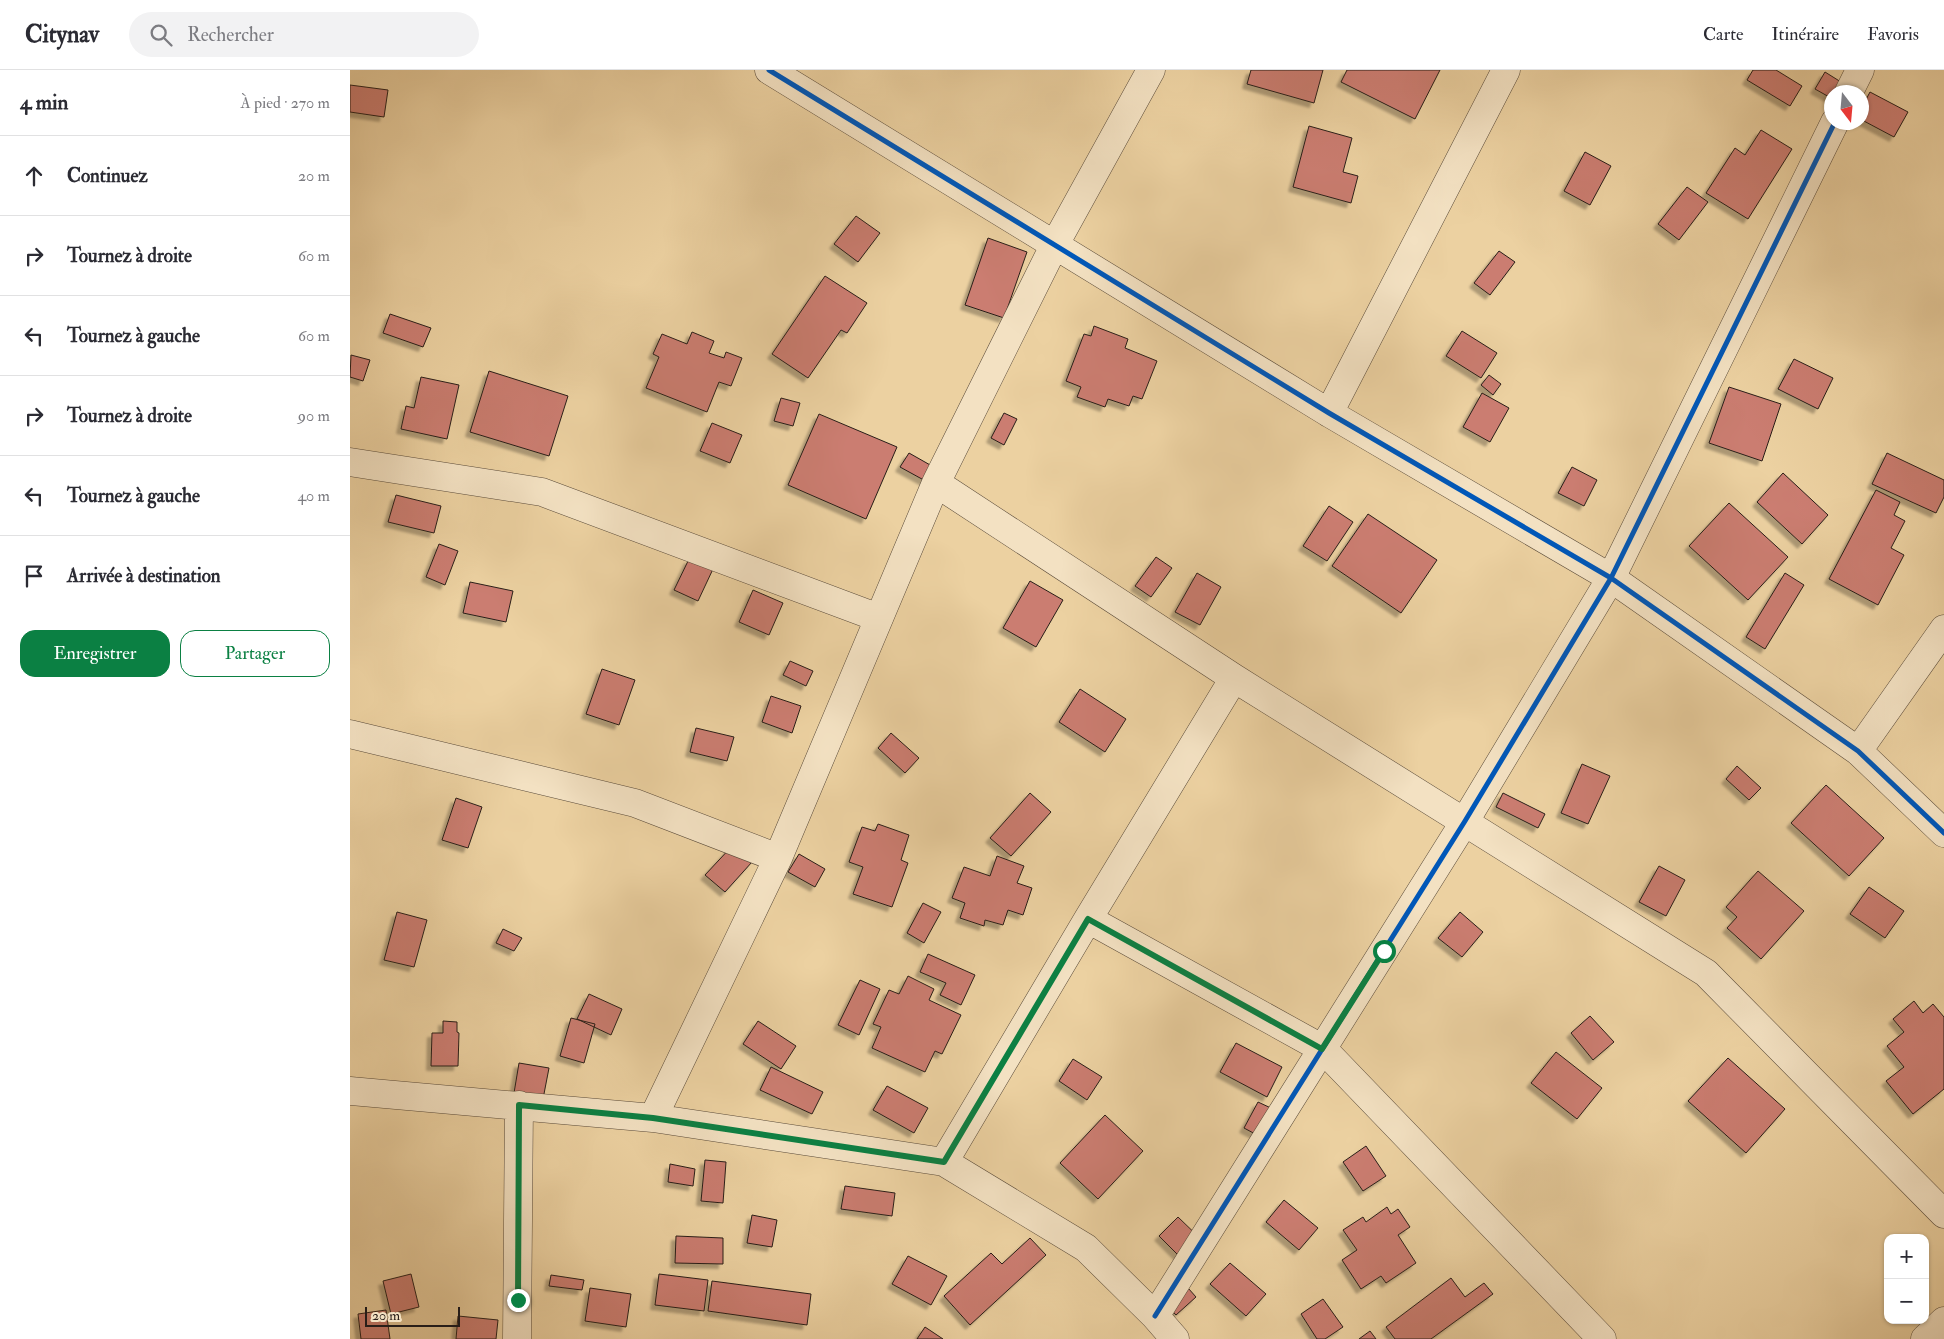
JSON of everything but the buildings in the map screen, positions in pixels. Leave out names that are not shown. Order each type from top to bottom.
[{"type":"street","points":[[769,70],[1329,413],[1611,578],[1858,750],[1944,833]]},
{"type":"street","points":[[653,1118],[778,858],[936,483],[1054,246],[1151,70]]},
{"type":"street","points":[[1329,413],[1506,70]]},
{"type":"street","points":[[1852,85],[1860,70]]},
{"type":"street","points":[[1155,1316],[1466,821],[1611,578],[1831,130]]},
{"type":"street","points":[[350,462],[542,492],[879,618]]},
{"type":"street","points":[[936,483],[1234,678],[1466,821],[1706,973],[1944,1214]]},
{"type":"street","points":[[1858,750],[1944,629]]},
{"type":"street","points":[[944,1162],[1234,678]]},
{"type":"street","points":[[350,734],[635,803],[778,858]]},
{"type":"street","points":[[1088,919],[1322,1049],[1602,1339]]},
{"type":"street","points":[[350,1091],[653,1118],[944,1162],[1086,1248],[1155,1316],[1175,1339]]},
{"type":"street","points":[[518,1339],[519,1105]]},
{"type":"street","points":[[1925,1339],[1944,1321]]},
{"type":"cycle path","points":[[769,70],[1329,413],[1611,578],[1858,751],[1944,833]]},
{"type":"cycle path","points":[[1155,1316],[1465,821],[1611,578],[1831,130]]},
{"type":"route","points":[[518,1300],[519,1105],[653,1118],[944,1162],[1088,919],[1322,1049],[1384,951]]}]
